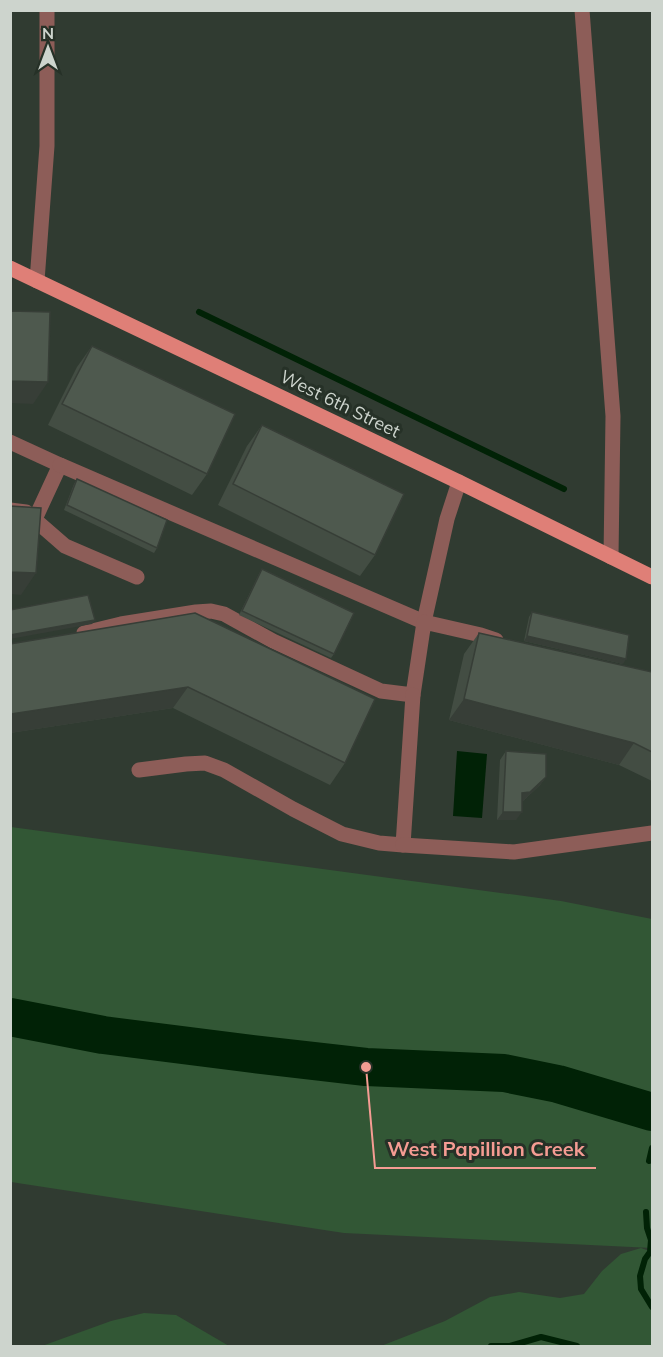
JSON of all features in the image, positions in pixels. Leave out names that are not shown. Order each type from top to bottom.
[{"type":"main road","name":"West 6th Street","points":[[10,268],[459,482],[652,577]]},
{"type":"lane","points":[[37,281],[47,146],[47,10]]},
{"type":"lane","points":[[582,10],[613,416],[611,557]]},
{"type":"lane","points":[[10,442],[424,622],[481,635],[515,646]]},
{"type":"lane","points":[[35,519],[60,465]]},
{"type":"lane","points":[[403,845],[413,695],[424,622],[447,519],[459,482]]},
{"type":"lane","points":[[10,510],[26,512],[65,546],[137,577]]},
{"type":"lane","points":[[69,637],[122,624],[211,611],[224,614],[273,641],[381,692],[413,695]]},
{"type":"lane","points":[[139,770],[205,764],[224,770],[342,834],[379,843],[514,852],[652,833]]},
{"type":"shaded area","points":[[457,751],[487,754],[482,818],[453,816]]},
{"type":"shaded area","points":[[11,827],[561,901],[652,919],[652,1248],[344,1233],[11,1182]]},
{"type":"shaded area","points":[[641,1248],[652,1252],[652,1346],[381,1346],[445,1321],[490,1297],[519,1292],[560,1298],[584,1294],[602,1271],[621,1254]]},
{"type":"shaded area","points":[[144,1313],[176,1315],[229,1346],[42,1346],[111,1321]]},
{"type":"building","points":[[10,311],[50,312],[48,382],[10,381]]},
{"type":"building","points":[[92,346],[235,414],[207,474],[62,404]]},
{"type":"building","points":[[262,425],[404,494],[375,555],[233,484]]},
{"type":"building","points":[[77,479],[167,520],[157,548],[67,505]]},
{"type":"building","points":[[10,506],[41,508],[36,573],[10,572]]},
{"type":"building","points":[[262,569],[354,613],[334,654],[242,611]]},
{"type":"building","points":[[88,595],[95,620],[10,635],[10,610]]},
{"type":"building","points":[[532,612],[629,635],[626,659],[527,636]]},
{"type":"building","points":[[195,613],[375,699],[345,763],[188,687],[11,714],[10,644]]},
{"type":"building","points":[[479,633],[652,672],[652,752],[634,743],[464,699]]},
{"type":"building","points":[[506,751],[546,754],[546,777],[530,792],[522,793],[522,812],[503,812]]},
{"type":"waterway","points":[[199,312],[564,489]]},
{"type":"waterway","points":[[10,1017],[103,1035],[366,1067],[504,1073],[558,1084],[652,1112]]},
{"type":"waterway","points":[[649,1161],[652,1148]]},
{"type":"waterway","points":[[646,1212],[647,1228],[651,1240],[650,1252],[645,1259],[640,1276],[641,1289],[652,1307]]},
{"type":"waterway","points":[[491,1346],[510,1346],[541,1337],[577,1346]]},
{"type":"place","name":"West Papillion Creek","points":[[366,1067]]}]
